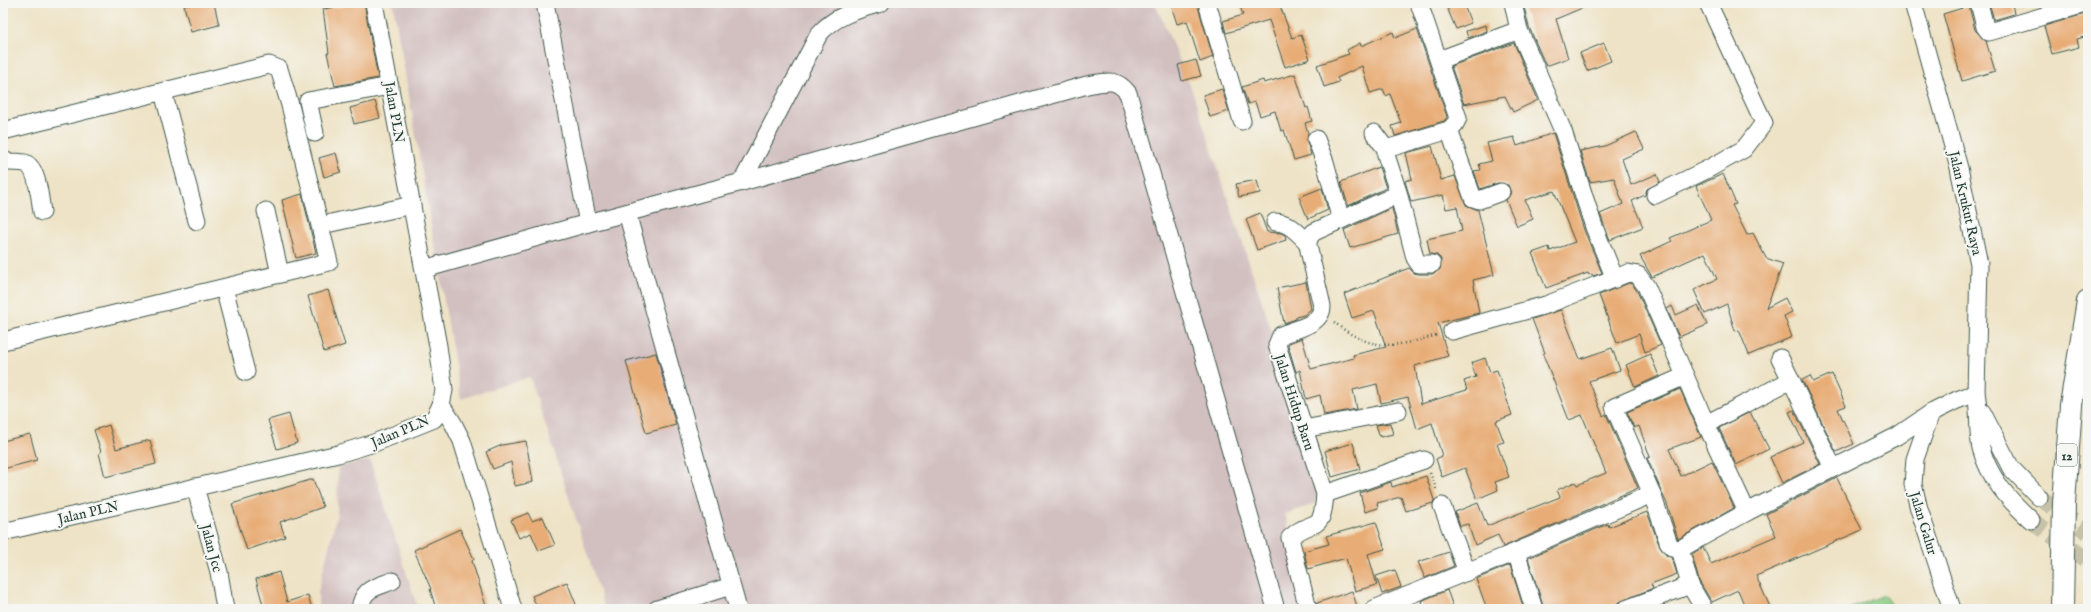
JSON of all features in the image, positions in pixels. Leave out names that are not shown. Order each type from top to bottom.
[{"type":"highway","name":"12","points":[[2062,609],[2064,502],[2071,404],[2088,301]]},
{"type":"street","name":"Jalan PLN","points":[[3,532],[338,454],[374,444],[434,419],[441,405],[444,390],[438,346],[374,3]]},
{"type":"street","points":[[545,3],[588,223]]},
{"type":"street","points":[[742,182],[819,34],[826,26],[849,12],[881,3]]},
{"type":"street","points":[[1207,3],[1242,121]]},
{"type":"street","points":[[1386,149],[1449,130],[1456,124],[1458,118],[1440,60],[1419,3]]},
{"type":"street","points":[[1513,3],[1519,30],[1563,131],[1594,228],[1615,279]]},
{"type":"street","points":[[1654,195],[1708,169],[1744,149],[1764,123],[1708,3]]},
{"type":"street","name":"Jalan Krukut Raya","points":[[1913,3],[1959,168],[1979,264],[1978,401],[1981,447],[1994,480],[2008,499],[2031,520]]},
{"type":"street","points":[[1979,3],[1985,27],[1989,32],[2088,3]]},
{"type":"street","points":[[1440,60],[1519,30]]},
{"type":"street","points":[[3,131],[269,65],[279,69],[290,105],[330,262],[3,342]]},
{"type":"street","points":[[424,269],[742,182],[1087,85],[1110,81],[1120,84],[1128,93],[1276,609]]},
{"type":"street","points":[[315,133],[308,101],[390,86]]},
{"type":"street","points":[[163,92],[197,221]]},
{"type":"street","points":[[1449,130],[1473,198],[1479,200],[1501,192]]},
{"type":"street","points":[[1374,133],[1386,149],[1386,155],[1398,192],[1415,258],[1419,264],[1432,264]]},
{"type":"street","points":[[1316,140],[1325,162],[1341,220]]},
{"type":"street","points":[[3,159],[6,162],[24,163],[30,166],[36,178],[42,212]]},
{"type":"street","points":[[1308,242],[1314,232],[1390,199],[1398,192]]},
{"type":"street","points":[[331,223],[412,205]]},
{"type":"street","points":[[266,211],[280,274]]},
{"type":"street","points":[[627,213],[738,609]]},
{"type":"street","points":[[1275,222],[1281,222],[1290,226],[1308,242],[1322,313]]},
{"type":"street","points":[[1452,331],[1546,305],[1634,273],[1643,280],[1706,424],[1748,512]]},
{"type":"street","points":[[224,288],[246,372]]},
{"type":"street","name":"Jalan Hidup Baru","points":[[1308,609],[1290,538],[1320,521],[1324,512],[1325,494],[1277,345],[1280,335],[1313,322],[1319,318],[1322,313]]},
{"type":"street","points":[[1780,358],[1833,468]]},
{"type":"street","points":[[1685,376],[1614,407],[1652,494],[1669,544],[1673,548],[1680,549],[1691,545],[1748,512],[1897,436],[1931,413],[1957,400],[1978,401]]},
{"type":"street","points":[[1706,424],[1791,380]]},
{"type":"street","name":"Jalan Krukut Raya","points":[[1978,401],[2011,468],[2039,497]]},
{"type":"street","points":[[441,405],[453,423],[462,441],[512,609]]},
{"type":"street","points":[[1304,429],[1398,411]]},
{"type":"street","name":"Jalan Galur","points":[[1931,413],[1915,459],[1913,484],[1919,509],[1952,609]]},
{"type":"street","points":[[1325,494],[1424,460]]},
{"type":"street","name":"Jalan Jcc","points":[[195,487],[219,572],[225,609]]},
{"type":"street","points":[[1374,609],[1516,552],[1652,494]]},
{"type":"street","points":[[1442,506],[1467,572]]},
{"type":"street","points":[[1680,549],[1690,585],[1704,609]]},
{"type":"street","points":[[1516,552],[1534,609]]},
{"type":"street","points":[[360,609],[362,598],[369,589],[392,581]]},
{"type":"street","points":[[1626,609],[1690,585]]},
{"type":"street","points":[[657,609],[731,586]]},
{"type":"path","points":[[1322,313],[1353,336],[1369,343],[1413,342],[1452,331]]},
{"type":"path","points":[[1424,460],[1442,506]]},
{"type":"shaded area","points":[[393,3],[1155,3],[1192,90],[1304,429],[1323,479],[1315,504],[1285,514],[1308,609],[605,609],[530,377],[461,399]]},
{"type":"shaded area","points":[[370,460],[418,609],[318,609],[318,592],[337,514],[338,467]]},
{"type":"green space","points":[[1884,595],[1894,609],[1849,609]]},
{"type":"building","points":[[197,3],[214,3],[219,25],[191,32],[184,6]]},
{"type":"building","points":[[364,3],[378,78],[335,86],[327,53],[329,53],[323,9]]},
{"type":"building","points":[[1180,3],[1197,3],[1213,57],[1200,62],[1187,21],[1177,24],[1171,5]]},
{"type":"building","points":[[1239,3],[1279,3],[1292,38],[1301,35],[1310,59],[1285,67],[1269,20],[1226,33],[1223,21],[1243,15]]},
{"type":"building","points":[[1445,3],[1463,3],[1471,23],[1456,29]]},
{"type":"building","points":[[1523,3],[1594,3],[1556,19],[1568,58],[1546,66],[1529,27]]},
{"type":"building","points":[[1989,3],[2012,3],[2014,14],[1994,20]]},
{"type":"building","points":[[1969,6],[1975,30],[1986,41],[1995,71],[1962,81],[1943,14]]},
{"type":"building","points":[[2088,13],[2088,36],[2077,39],[2079,47],[2052,54],[2044,26]]},
{"type":"building","points":[[1486,25],[1487,31],[1468,38],[1466,31]]},
{"type":"building","points":[[1417,29],[1447,117],[1444,121],[1395,136],[1392,126],[1401,123],[1390,94],[1386,96],[1383,89],[1370,93],[1362,66],[1337,78],[1339,82],[1324,87],[1317,65],[1349,54],[1347,50],[1360,43],[1361,46],[1393,32],[1395,38]]},
{"type":"building","points":[[1514,43],[1538,100],[1513,112],[1505,96],[1464,104],[1451,66]]},
{"type":"building","points":[[1604,43],[1611,61],[1587,71],[1580,53]]},
{"type":"building","points":[[1196,60],[1201,76],[1182,81],[1178,65]]},
{"type":"building","points":[[1295,74],[1306,108],[1308,107],[1312,121],[1305,123],[1308,133],[1307,142],[1311,155],[1294,160],[1284,130],[1281,131],[1275,111],[1260,116],[1255,102],[1248,104],[1242,87],[1263,80],[1264,83]]},
{"type":"building","points":[[1222,89],[1229,111],[1210,117],[1203,95]]},
{"type":"building","points":[[375,101],[380,118],[354,124],[350,108]]},
{"type":"building","points":[[1636,132],[1644,149],[1622,159],[1631,185],[1657,174],[1660,182],[1647,189],[1645,195],[1632,201],[1643,227],[1610,240],[1600,214],[1623,204],[1614,178],[1590,182],[1580,151],[1605,146]]},
{"type":"building","points":[[1553,133],[1584,230],[1602,273],[1593,276],[1592,274],[1589,275],[1588,273],[1546,288],[1532,253],[1549,247],[1550,251],[1575,242],[1554,191],[1525,200],[1533,219],[1517,226],[1506,200],[1511,193],[1508,185],[1498,183],[1480,189],[1474,171],[1481,170],[1479,164],[1492,161],[1487,143],[1514,137],[1517,146]]},
{"type":"building","points":[[1432,146],[1441,180],[1455,176],[1466,205],[1478,210],[1494,275],[1473,280],[1479,313],[1438,323],[1448,356],[1415,366],[1421,404],[1467,390],[1464,381],[1476,377],[1471,363],[1485,358],[1490,372],[1497,370],[1512,415],[1496,421],[1504,442],[1497,444],[1509,477],[1495,482],[1498,490],[1477,499],[1465,468],[1442,477],[1436,459],[1442,456],[1432,423],[1417,429],[1408,397],[1381,403],[1377,384],[1353,390],[1357,409],[1324,415],[1320,395],[1306,399],[1300,370],[1296,372],[1288,345],[1289,343],[1302,338],[1311,369],[1354,358],[1353,355],[1386,347],[1374,311],[1352,318],[1344,294],[1409,268],[1414,273],[1419,274],[1432,274],[1440,269],[1441,259],[1437,255],[1430,254],[1427,239],[1462,231],[1457,207],[1446,209],[1443,195],[1411,202],[1405,181],[1412,179],[1406,153]]},
{"type":"building","points":[[336,153],[341,172],[324,177],[319,158]]},
{"type":"building","points":[[1379,167],[1386,188],[1348,206],[1341,182]]},
{"type":"building","points":[[1723,174],[1736,204],[1732,205],[1747,235],[1753,233],[1766,258],[1783,264],[1766,308],[1785,298],[1792,312],[1784,316],[1792,337],[1749,355],[1739,330],[1735,331],[1727,304],[1705,314],[1694,290],[1717,279],[1705,253],[1652,277],[1640,256],[1672,241],[1670,238],[1711,220],[1696,186]]},
{"type":"building","points":[[1257,180],[1260,193],[1239,197],[1236,184]]},
{"type":"building","points":[[1322,188],[1328,210],[1308,219],[1299,197]]},
{"type":"building","points":[[302,194],[316,253],[296,258],[282,200]]},
{"type":"building","points":[[1392,208],[1398,234],[1350,248],[1344,230]]},
{"type":"building","points":[[1260,213],[1267,232],[1281,233],[1285,235],[1286,240],[1257,250],[1246,219]]},
{"type":"building","points":[[1306,282],[1311,309],[1304,315],[1284,323],[1277,288]]},
{"type":"building","points":[[1629,283],[1632,284],[1637,291],[1661,345],[1645,352],[1639,334],[1617,343],[1599,295]]},
{"type":"building","points":[[328,290],[345,345],[324,352],[308,296]]},
{"type":"building","points":[[1698,305],[1707,325],[1679,337],[1667,309],[1672,306],[1676,315]]},
{"type":"building","points":[[1561,310],[1580,359],[1612,348],[1620,370],[1589,381],[1603,416],[1606,414],[1638,488],[1503,547],[1498,535],[1475,545],[1468,524],[1460,526],[1455,512],[1478,503],[1487,526],[1560,497],[1557,490],[1575,482],[1577,485],[1606,473],[1582,415],[1569,420],[1543,354],[1545,353],[1532,319]]},
{"type":"building","points":[[656,353],[676,425],[646,433],[626,361]]},
{"type":"building","points":[[1650,354],[1659,376],[1635,387],[1626,365]]},
{"type":"building","points":[[1832,374],[1846,406],[1838,409],[1854,444],[1836,452],[1802,380],[1810,376],[1813,382]]},
{"type":"building","points":[[1680,389],[1701,437],[1669,449],[1681,476],[1712,461],[1734,508],[1678,539],[1667,504],[1647,458],[1650,457],[1639,426],[1634,428],[1627,412]]},
{"type":"building","points":[[1794,410],[1820,464],[1782,483],[1770,457],[1803,442],[1789,412]]},
{"type":"building","points":[[1750,412],[1769,449],[1736,465],[1719,428]]},
{"type":"building","points":[[289,414],[297,443],[277,449],[268,420]]},
{"type":"building","points":[[1390,423],[1393,434],[1380,437],[1376,425]]},
{"type":"building","points":[[109,425],[116,449],[150,440],[156,464],[105,477],[99,453],[101,452],[94,430]]},
{"type":"building","points":[[30,434],[37,460],[3,469],[3,441]]},
{"type":"building","points":[[526,441],[533,482],[515,486],[511,462],[493,469],[486,452],[502,445]]},
{"type":"building","points":[[1353,443],[1360,469],[1332,477],[1325,451]]},
{"type":"building","points":[[1426,476],[1434,500],[1433,503],[1406,511],[1401,497],[1377,503],[1378,508],[1365,512],[1360,493],[1391,482],[1392,487]]},
{"type":"building","points":[[1837,478],[1862,530],[1756,576],[1771,609],[1746,609],[1738,590],[1712,602],[1699,581],[1692,554],[1703,547],[1711,564],[1776,536],[1766,514]]},
{"type":"building","points":[[313,479],[323,507],[280,522],[285,537],[247,550],[232,504]]},
{"type":"building","points":[[1647,512],[1660,547],[1666,555],[1672,558],[1677,574],[1651,584],[1653,588],[1603,609],[1544,609],[1528,558],[1608,524],[1609,527]]},
{"type":"building","points":[[528,513],[532,521],[543,517],[555,545],[539,551],[531,533],[519,538],[511,520]]},
{"type":"building","points":[[1376,522],[1385,549],[1368,554],[1377,585],[1355,591],[1346,558],[1308,569],[1304,551],[1329,544],[1326,536]]},
{"type":"building","points":[[460,529],[474,559],[472,561],[487,609],[436,609],[431,589],[414,550]]},
{"type":"building","points":[[1449,552],[1454,566],[1425,578],[1418,562]]},
{"type":"building","points":[[1510,565],[1524,609],[1487,609],[1476,579]]},
{"type":"building","points":[[1395,570],[1401,587],[1382,594],[1376,576]]},
{"type":"building","points":[[279,572],[287,602],[308,595],[312,609],[264,609],[256,579]]},
{"type":"building","points":[[567,582],[578,609],[538,609],[532,596]]},
{"type":"building","points":[[1447,590],[1454,609],[1424,609],[1421,601]]},
{"type":"building","points":[[1352,591],[1357,606],[1347,609],[1318,609],[1317,603]]},
{"type":"tunnel","points":[[2039,497],[2088,532]]},
{"type":"tunnel","points":[[2031,520],[2088,561]]}]
